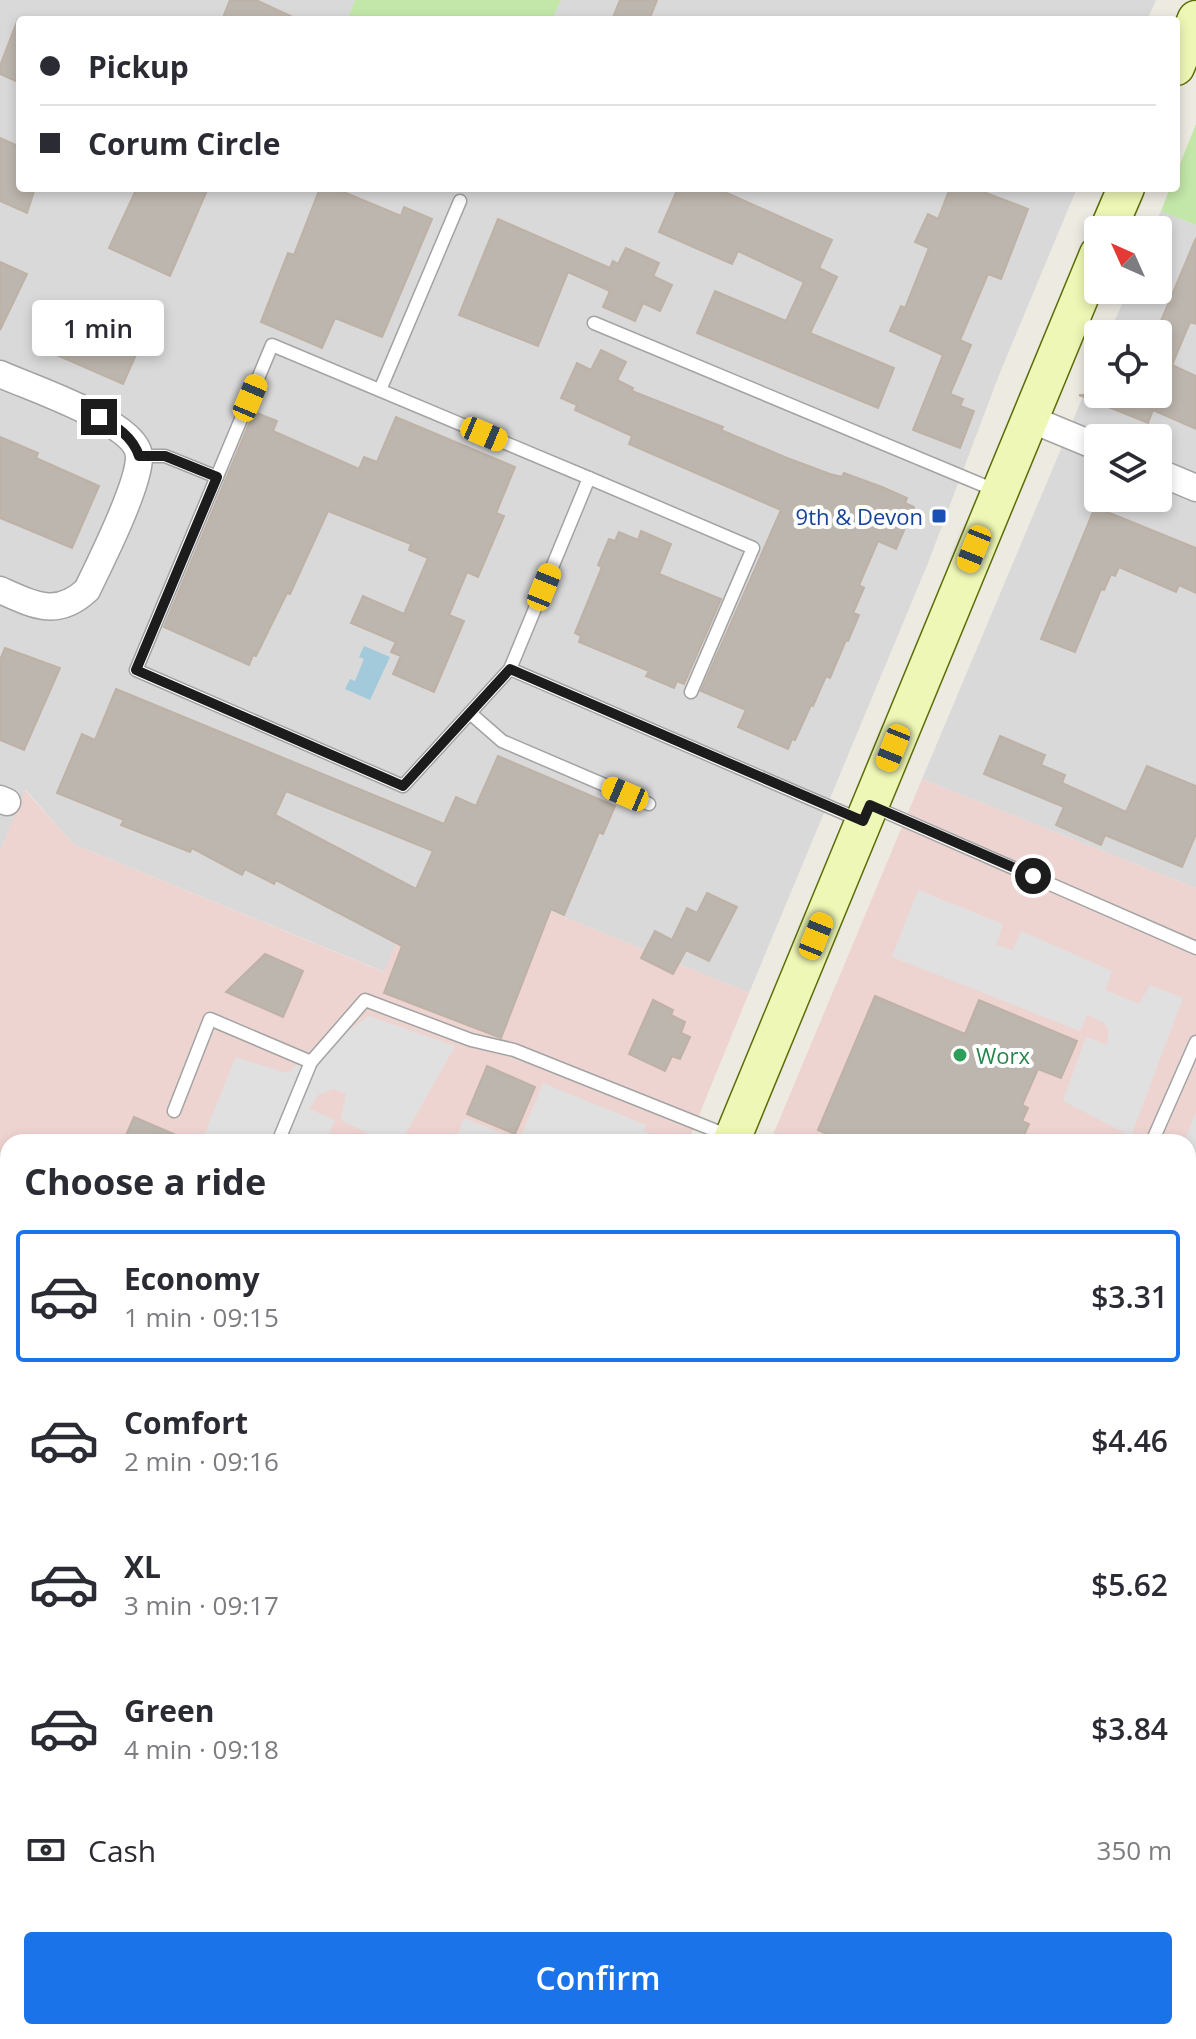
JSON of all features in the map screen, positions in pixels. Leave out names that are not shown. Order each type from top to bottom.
[{"type":"main road","points":[[1180,57],[1196,19]]},
{"type":"main road","points":[[1114,216],[1124,192]]},
{"type":"main road","points":[[739,1134],[866,813],[1084,287]]},
{"type":"street","points":[[0,374],[116,426],[135,444],[139,456],[133,485],[87,590],[81,596],[74,602],[55,608],[0,590]]},
{"type":"street","points":[[1028,418],[1084,441]]},
{"type":"street","points":[[1172,478],[1196,488]]},
{"type":"lane","points":[[380,390],[460,201]]},
{"type":"lane","points":[[594,323],[998,492]]},
{"type":"lane","points":[[589,478],[510,669],[403,786],[136,670],[272,345],[589,478],[753,548],[691,692]]},
{"type":"lane","points":[[139,456],[165,456],[217,477]]},
{"type":"lane","points":[[510,669],[1196,948]]},
{"type":"lane","points":[[470,713],[502,741],[649,804]]},
{"type":"lane","points":[[281,1134],[311,1062],[365,1000],[471,1040],[514,1050],[719,1134]]},
{"type":"lane","points":[[174,1111],[210,1019],[311,1062]]},
{"type":"lane","points":[[1156,1134],[1196,1042]]},
{"type":"shaded area","points":[[0,0],[355,0],[349,16],[16,16],[16,192],[1075,192],[999,375],[928,563],[749,993],[431,862],[385,972],[73,844],[26,790],[0,851]]},
{"type":"shaded area","points":[[561,0],[1156,0],[1149,16],[554,16]]},
{"type":"shaded area","points":[[1161,211],[1196,225],[1196,888],[922,779],[1084,394],[1084,408],[1172,408],[1172,320],[1115,320],[1122,304],[1172,304],[1172,216],[1159,216]]},
{"type":"shaded area","points":[[922,779],[1196,888],[1196,1134],[773,1134]]},
{"type":"shaded area","points":[[25,790],[73,844],[384,972],[431,862],[749,993],[691,1134],[0,1134],[0,851]]},
{"type":"shaded area","points":[[918,890],[1003,924],[996,945],[1013,950],[1021,931],[1112,971],[1105,990],[1139,1004],[1150,985],[1183,998],[1132,1134],[1063,1101],[1086,1037],[1107,1045],[1109,1031],[1103,1022],[1087,1015],[1080,1031],[892,957]]},
{"type":"shaded area","points":[[369,1016],[455,1046],[406,1134],[369,1134],[341,1120],[346,1094],[334,1089],[318,1095],[309,1109],[335,1120],[329,1134],[204,1134],[236,1057],[286,1073]]},
{"type":"shaded area","points":[[543,1083],[646,1125],[644,1131],[651,1134],[522,1134]]},
{"type":"shaded area","points":[[1196,1113],[1196,1134],[1187,1134]]},
{"type":"shaded area","points":[[464,1118],[503,1134],[458,1134]]},
{"type":"green space","points":[[355,0],[561,0],[554,16],[349,16]]},
{"type":"green space","points":[[1196,124],[1196,225],[1161,211],[1168,192],[1180,192],[1180,164]]},
{"type":"water","points":[[364,646],[390,657],[370,700],[345,689],[350,679],[355,681],[364,659],[359,657]]},
{"type":"building","points":[[230,0],[256,0],[290,16],[224,16]]},
{"type":"building","points":[[620,0],[657,0],[651,16],[614,16]]},
{"type":"building","points":[[16,24],[16,81],[0,74],[0,66]]},
{"type":"building","points":[[0,138],[16,145],[16,192],[34,192],[27,213],[0,201]]},
{"type":"building","points":[[135,192],[206,192],[170,276],[109,248]]},
{"type":"building","points":[[318,192],[344,192],[401,216],[404,207],[432,219],[382,337],[335,318],[322,348],[261,322],[288,253],[294,255]]},
{"type":"building","points":[[676,192],[725,192],[832,240],[819,268],[837,277],[810,333],[894,368],[878,408],[697,333],[715,291],[786,321],[804,282],[738,251],[732,264],[659,232]]},
{"type":"building","points":[[948,192],[986,192],[1028,209],[1001,279],[988,274],[960,340],[971,345],[950,394],[963,399],[960,406],[974,411],[960,448],[913,430],[943,355],[890,331],[901,306],[905,308],[929,248],[915,242],[928,214],[938,219]]},
{"type":"building","points":[[498,219],[610,268],[613,261],[618,264],[626,248],[659,263],[653,276],[672,285],[660,311],[643,303],[635,321],[603,307],[610,291],[568,272],[538,346],[459,315]]},
{"type":"building","points":[[1196,238],[1196,324],[1190,322],[1172,365],[1172,320],[1161,320],[1168,304],[1172,304],[1172,295]]},
{"type":"building","points":[[0,262],[27,274],[0,330]]},
{"type":"building","points":[[70,310],[142,341],[123,384],[52,353]]},
{"type":"building","points":[[601,350],[626,362],[617,380],[633,388],[632,391],[723,427],[721,430],[787,458],[830,474],[842,477],[844,473],[882,487],[907,498],[905,503],[914,507],[896,549],[878,541],[859,585],[864,588],[853,613],[859,615],[848,641],[788,749],[738,727],[746,710],[701,691],[781,510],[629,444],[632,436],[575,410],[577,405],[561,398],[577,363],[591,370]]},
{"type":"building","points":[[1172,365],[1196,376],[1196,429],[1153,410],[1148,423],[1111,408],[1172,408]]},
{"type":"building","points":[[254,412],[277,421],[273,431],[359,469],[364,457],[377,462],[396,417],[515,467],[496,513],[504,516],[478,577],[467,572],[449,615],[464,621],[434,692],[393,674],[401,656],[391,652],[396,642],[351,623],[363,596],[404,614],[428,558],[409,550],[411,544],[328,511],[290,594],[287,593],[249,665],[164,627]]},
{"type":"building","points":[[0,437],[38,453],[36,458],[99,486],[72,548],[0,518]]},
{"type":"building","points":[[1093,512],[1107,512],[1196,548],[1196,593],[1179,585],[1176,592],[1119,567],[1115,576],[1111,574],[1104,590],[1101,589],[1075,652],[1041,639]]},
{"type":"building","points":[[641,531],[671,544],[659,574],[721,599],[684,684],[677,681],[674,688],[646,676],[649,671],[579,642],[581,636],[575,633],[602,567],[598,565],[609,539],[615,541],[619,532],[638,540]]},
{"type":"building","points":[[5,648],[60,668],[24,750],[0,740],[0,660]]},
{"type":"building","points":[[116,689],[444,824],[456,797],[476,806],[498,756],[615,806],[603,834],[599,832],[564,915],[551,909],[501,1038],[384,993],[402,946],[276,880],[274,884],[245,869],[242,875],[192,848],[190,852],[121,825],[124,820],[57,793],[82,734],[95,740]],"holes":[[[286,791],[433,851],[416,889],[275,815]]]},
{"type":"building","points":[[1000,736],[1045,755],[1041,765],[1065,775],[1062,783],[1126,812],[1147,766],[1196,786],[1196,834],[1182,867],[1105,835],[1101,845],[1056,825],[1064,807],[984,774]]},
{"type":"building","points":[[707,893],[737,907],[709,961],[686,950],[673,974],[641,958],[655,931],[672,940],[687,908],[697,913]]},
{"type":"building","points":[[265,954],[303,971],[283,1017],[226,992]]},
{"type":"building","name":"Worx","points":[[875,996],[965,1034],[979,1000],[1077,1041],[1061,1078],[1038,1069],[1022,1105],[1028,1108],[1022,1121],[1029,1124],[1025,1134],[827,1134],[818,1130]]},
{"type":"building","points":[[653,1000],[673,1010],[671,1015],[685,1022],[681,1033],[690,1037],[680,1059],[672,1056],[665,1071],[629,1054]]},
{"type":"building","points":[[487,1066],[535,1087],[515,1134],[467,1114]]},
{"type":"building","points":[[134,1117],[173,1134],[127,1134]]},
{"type":"place","name":"9th & Devon","points":[[939,516]]},
{"type":"place","name":"Worx","points":[[960,1055]]},
{"type":"route","points":[[99,417],[116,426],[135,444],[139,456],[165,456],[217,477],[136,670],[403,786],[510,669],[863,821],[870,805],[1033,876]]}]
